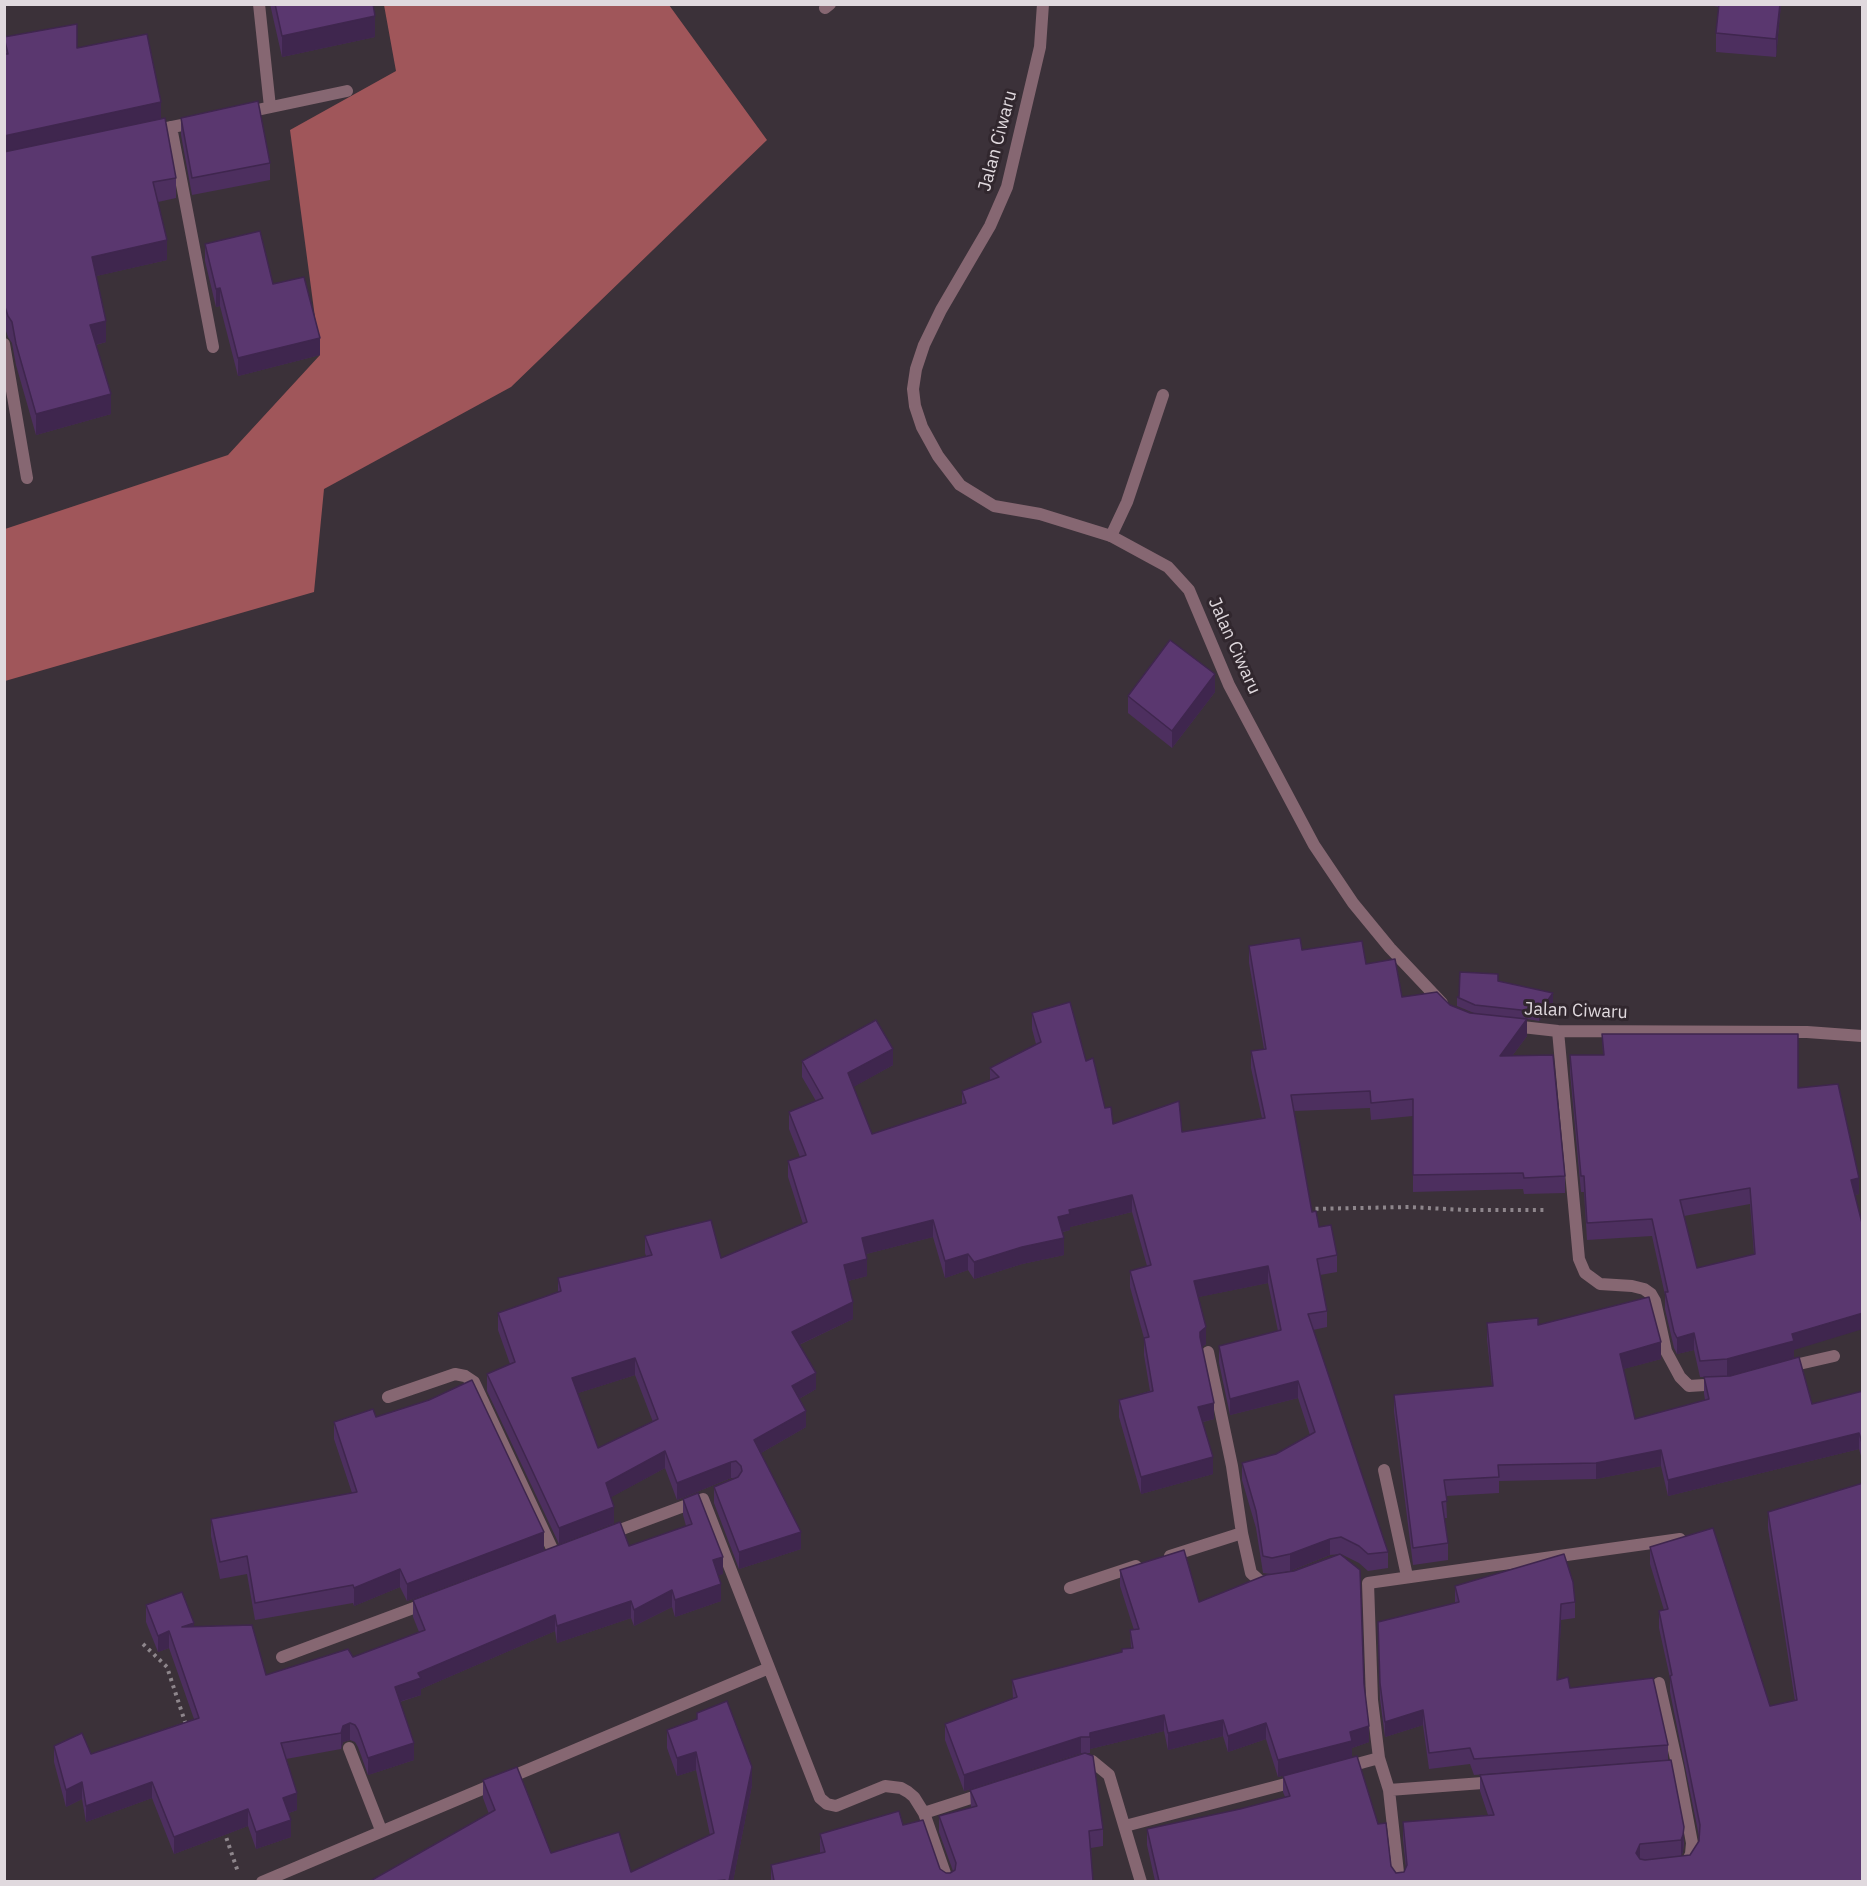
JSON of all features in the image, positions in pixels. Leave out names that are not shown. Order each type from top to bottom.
[{"type":"street","points":[[259,4],[270,107]]},
{"type":"street","name":"Jalan Ciwaru","points":[[1043,4],[1040,47],[1007,187],[990,226],[941,310],[924,345],[913,389],[915,406],[922,427],[938,456],[960,485],[994,506],[1040,514],[1111,536],[1168,567],[1189,590],[1229,685],[1314,845],[1353,903],[1390,948],[1454,1014]]},
{"type":"street","points":[[138,135],[347,91]]},
{"type":"street","points":[[171,127],[213,347]]},
{"type":"street","points":[[4,344],[27,478]]},
{"type":"street","points":[[1111,536],[1127,502],[1163,395]]},
{"type":"street","name":"Jalan Ciwaru","points":[[1497,1025],[1558,1031],[1807,1032],[1863,1036]]},
{"type":"street","points":[[1558,1031],[1579,1259],[1585,1273],[1599,1284],[1632,1286],[1644,1289],[1651,1294],[1656,1301],[1666,1351],[1680,1377],[1689,1386],[1728,1384]]},
{"type":"street","points":[[1208,1352],[1251,1573],[1260,1581],[1272,1583],[1280,1581]]},
{"type":"street","points":[[1773,1371],[1834,1356]]},
{"type":"street","points":[[388,1397],[455,1374],[465,1376],[474,1382],[555,1555]]},
{"type":"street","points":[[1384,1470],[1407,1576]]},
{"type":"street","points":[[597,1539],[707,1497],[769,1668],[820,1798],[827,1804],[836,1806],[885,1786],[901,1788],[914,1797],[924,1813],[948,1881]]},
{"type":"street","points":[[1070,1588],[1242,1533]]},
{"type":"street","points":[[1399,1881],[1389,1790],[1379,1758],[1372,1700],[1365,1579],[1407,1576],[1680,1539]]},
{"type":"street","points":[[282,1657],[435,1600]]},
{"type":"street","points":[[262,1881],[769,1668]]},
{"type":"street","points":[[1659,1683],[1692,1843],[1691,1854],[1686,1864],[1675,1865]]},
{"type":"street","points":[[349,1748],[381,1830]]},
{"type":"street","points":[[1334,1771],[1379,1758]]},
{"type":"street","points":[[1062,1768],[1084,1761],[1092,1761],[1104,1770],[1125,1826],[1140,1881]]},
{"type":"street","points":[[1644,1771],[1678,1768]]},
{"type":"street","points":[[1125,1826],[1311,1777]]},
{"type":"street","points":[[1389,1790],[1505,1781]]},
{"type":"street","points":[[924,1813],[999,1789]]},
{"type":"path","points":[[1303,1209],[1409,1207],[1465,1210],[1574,1209]]},
{"type":"path","points":[[143,1644],[167,1667],[187,1727]]},
{"type":"path","points":[[222,1826],[241,1881]]},
{"type":"shaded area","points":[[384,5],[669,5],[767,140],[511,387],[324,489],[314,592],[5,681],[5,529],[228,455],[320,355],[290,130],[396,71]]},
{"type":"building","points":[[275,4],[373,4],[375,16],[282,36]]},
{"type":"building","points":[[1719,4],[1780,4],[1776,39],[1716,33]]},
{"type":"building","points":[[77,24],[77,48],[147,34],[161,102],[4,136],[4,54],[8,54],[4,37]]},
{"type":"building","points":[[258,101],[270,163],[192,178],[181,118]]},
{"type":"building","points":[[165,118],[176,178],[153,182],[167,240],[92,257],[106,321],[90,325],[111,394],[36,414],[12,322],[4,304],[4,152]]},
{"type":"building","points":[[260,231],[273,284],[304,277],[320,338],[238,358],[220,288],[216,289],[205,244]]},
{"type":"building","points":[[1170,640],[1215,674],[1172,731],[1128,696]]},
{"type":"building","points":[[1300,938],[1302,950],[1362,941],[1366,964],[1395,959],[1402,997],[1437,992],[1450,1005],[1470,1013],[1527,1019],[1500,1056],[1553,1055],[1565,1176],[1524,1178],[1523,1173],[1413,1175],[1413,1099],[1371,1103],[1370,1091],[1291,1095],[1312,1212],[1316,1211],[1319,1227],[1331,1225],[1337,1255],[1317,1259],[1327,1311],[1308,1314],[1388,1552],[1368,1554],[1359,1546],[1341,1537],[1290,1554],[1272,1558],[1263,1556],[1256,1511],[1242,1463],[1276,1454],[1315,1432],[1298,1381],[1230,1399],[1219,1346],[1281,1330],[1268,1266],[1194,1281],[1206,1327],[1200,1332],[1200,1337],[1214,1403],[1198,1407],[1213,1457],[1141,1477],[1119,1400],[1153,1391],[1144,1338],[1149,1337],[1130,1271],[1151,1265],[1132,1195],[1069,1210],[1070,1214],[1058,1217],[1064,1238],[1022,1247],[974,1262],[968,1254],[945,1261],[933,1220],[862,1238],[867,1259],[844,1265],[853,1302],[792,1332],[816,1373],[792,1386],[806,1411],[754,1440],[801,1532],[739,1552],[714,1487],[738,1477],[742,1471],[741,1466],[736,1461],[731,1462],[677,1483],[665,1451],[606,1483],[614,1507],[559,1528],[487,1374],[515,1362],[498,1313],[561,1291],[558,1278],[652,1255],[645,1236],[711,1220],[721,1258],[807,1222],[788,1161],[806,1155],[789,1112],[823,1098],[802,1061],[876,1020],[893,1049],[848,1073],[872,1134],[966,1103],[962,1091],[999,1077],[990,1068],[1041,1042],[1032,1013],[1070,1002],[1086,1061],[1093,1058],[1105,1108],[1111,1107],[1113,1124],[1179,1101],[1182,1132],[1265,1118],[1251,1051],[1266,1049],[1249,946]],"holes":[[[635,1358],[658,1419],[598,1448],[572,1378]]]},
{"type":"building","points":[[1460,972],[1498,974],[1498,981],[1553,993],[1539,1012],[1475,1005],[1457,997],[1459,997]]},
{"type":"building","points":[[1602,1034],[1798,1034],[1798,1088],[1838,1084],[1859,1178],[1851,1180],[1863,1227],[1863,1313],[1792,1334],[1794,1341],[1727,1359],[1700,1361],[1694,1333],[1677,1338],[1674,1332],[1652,1219],[1587,1223],[1570,1055],[1604,1055]],"holes":[[[1750,1188],[1755,1254],[1697,1268],[1680,1200]]]},
{"type":"building","points":[[1649,1297],[1661,1342],[1620,1354],[1635,1419],[1709,1399],[1704,1377],[1730,1376],[1799,1357],[1812,1404],[1863,1391],[1863,1446],[1859,1433],[1668,1480],[1661,1450],[1596,1463],[1498,1465],[1499,1477],[1444,1480],[1447,1501],[1442,1502],[1448,1543],[1413,1548],[1394,1395],[1493,1386],[1487,1323],[1538,1318],[1538,1325]]},
{"type":"building","points":[[472,1380],[544,1532],[407,1584],[400,1569],[354,1588],[353,1585],[255,1603],[247,1556],[220,1562],[211,1519],[357,1492],[334,1422],[373,1409],[376,1417],[429,1400]]},
{"type":"building","points":[[1863,1483],[1863,1881],[1159,1881],[1147,1829],[1290,1796],[1283,1776],[1357,1756],[1378,1824],[1386,1823],[1391,1866],[1396,1873],[1404,1872],[1407,1865],[1403,1822],[1494,1815],[1480,1775],[1671,1760],[1684,1827],[1683,1835],[1681,1840],[1640,1844],[1636,1853],[1640,1859],[1645,1860],[1690,1855],[1699,1841],[1700,1825],[1659,1611],[1668,1609],[1650,1547],[1713,1528],[1770,1706],[1797,1700],[1768,1512]]},
{"type":"building","points":[[698,1493],[723,1557],[713,1560],[721,1584],[675,1600],[672,1590],[634,1610],[631,1601],[557,1626],[555,1615],[418,1673],[421,1678],[395,1687],[414,1743],[368,1758],[358,1730],[350,1723],[343,1726],[341,1733],[281,1743],[297,1793],[283,1798],[291,1820],[256,1832],[248,1809],[174,1837],[152,1782],[86,1806],[82,1782],[66,1790],[54,1746],[82,1733],[91,1754],[199,1718],[169,1631],[158,1636],[146,1605],[182,1592],[194,1623],[182,1627],[252,1625],[266,1675],[348,1649],[353,1657],[425,1630],[413,1600],[620,1522],[629,1546],[692,1524],[683,1499]]},
{"type":"building","points":[[1184,1550],[1199,1602],[1266,1575],[1294,1571],[1340,1554],[1360,1570],[1364,1684],[1369,1726],[1350,1732],[1352,1741],[1278,1760],[1266,1723],[1228,1736],[1223,1720],[1168,1733],[1164,1715],[1090,1733],[1090,1737],[1081,1737],[964,1775],[945,1724],[1017,1697],[1012,1680],[1122,1652],[1122,1649],[1133,1648],[1130,1630],[1139,1629],[1120,1570]]},
{"type":"building","points":[[1564,1554],[1573,1582],[1575,1602],[1561,1604],[1557,1680],[1568,1677],[1570,1688],[1653,1678],[1668,1745],[1474,1759],[1470,1748],[1429,1753],[1423,1710],[1385,1722],[1380,1683],[1378,1622],[1459,1602],[1455,1586]]},
{"type":"building","points":[[727,1701],[752,1767],[729,1881],[372,1880],[495,1810],[483,1780],[517,1767],[551,1853],[619,1832],[631,1872],[714,1833],[696,1752],[677,1758],[667,1730],[697,1719],[697,1713]]},
{"type":"building","points":[[1085,1753],[1093,1756],[1103,1829],[1089,1831],[1093,1881],[774,1881],[771,1865],[825,1852],[820,1834],[899,1811],[903,1825],[923,1820],[940,1869],[950,1873],[955,1870],[956,1863],[939,1816],[977,1806],[970,1790]]}]
